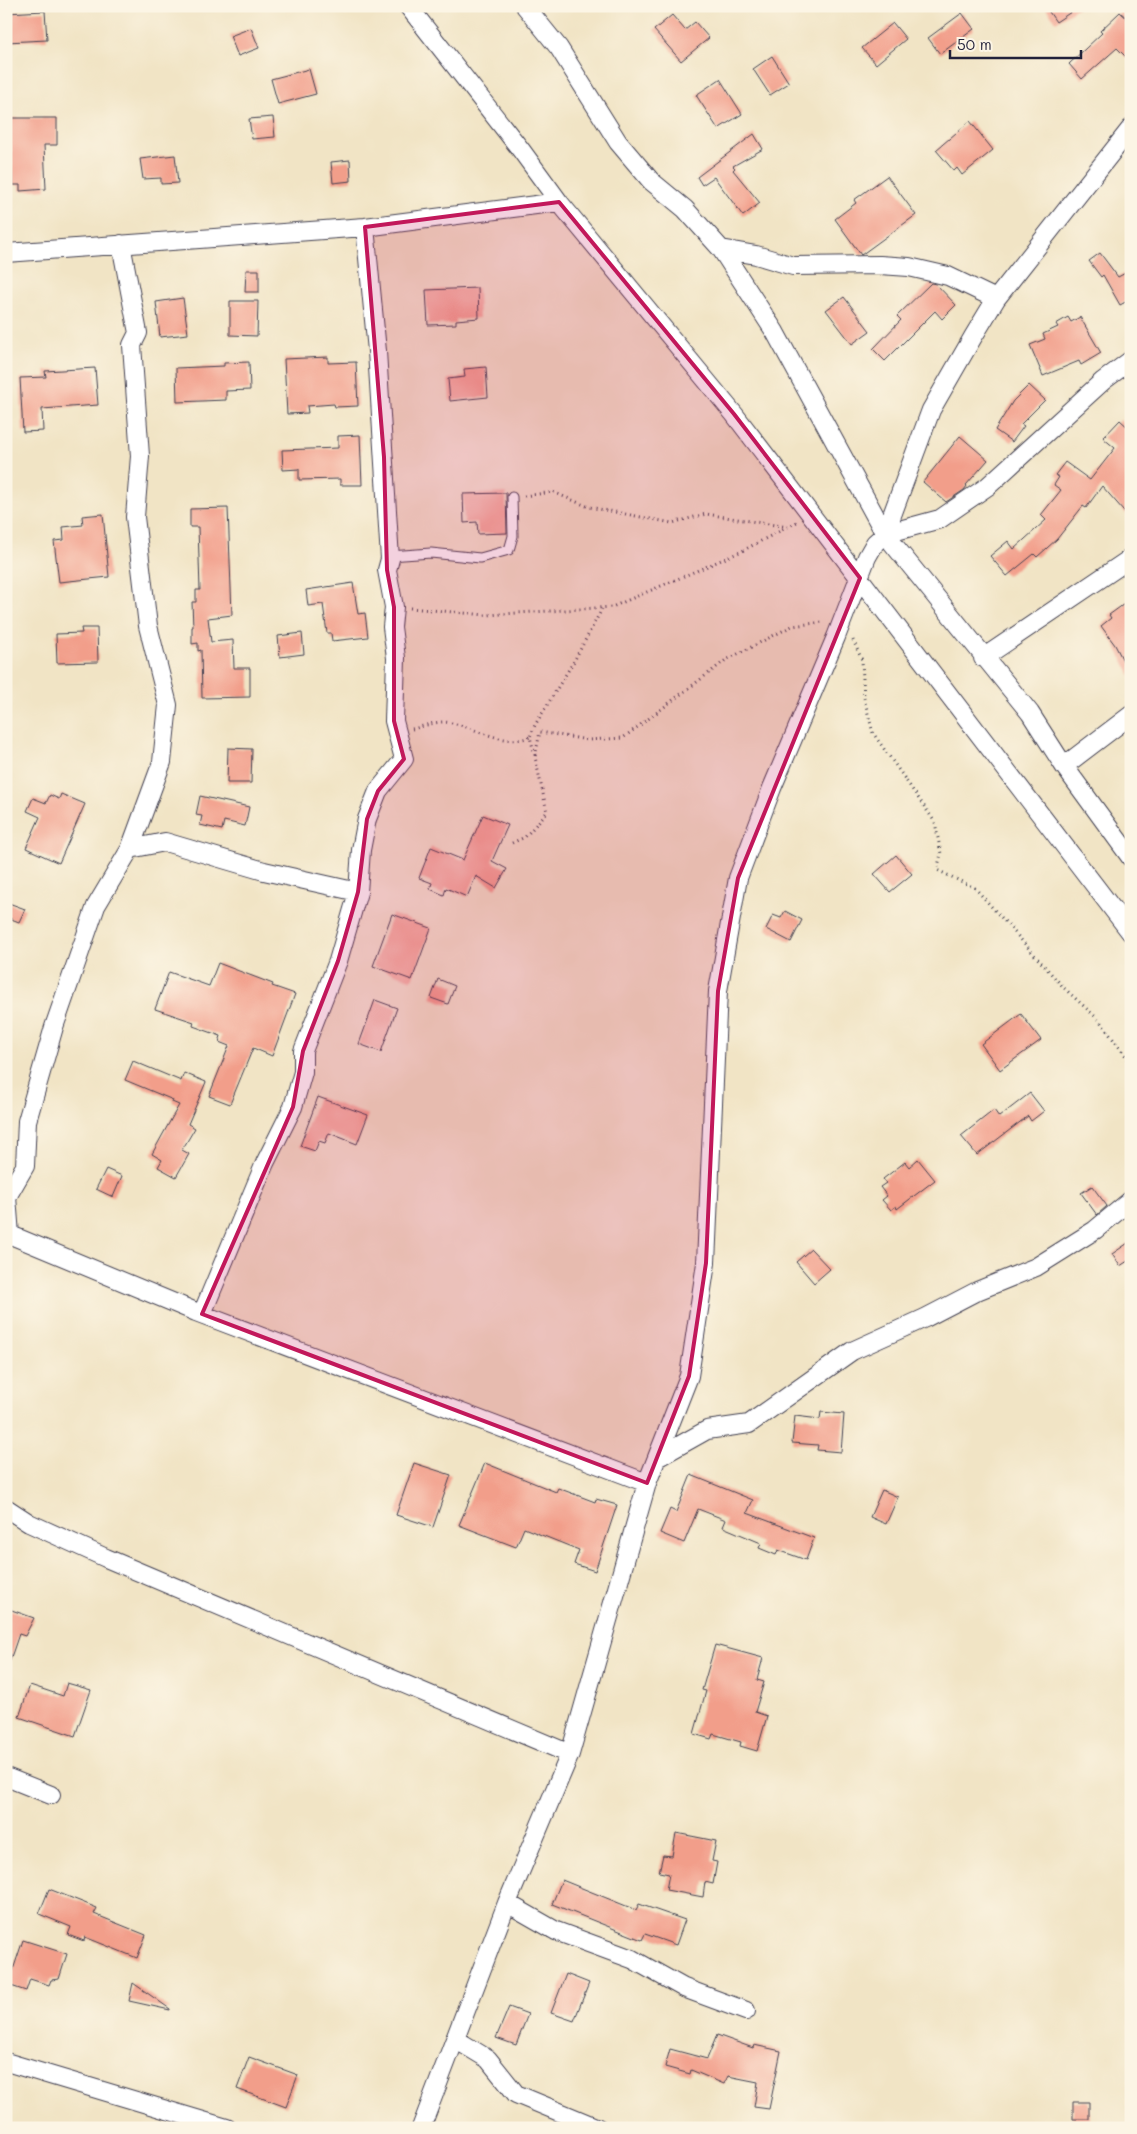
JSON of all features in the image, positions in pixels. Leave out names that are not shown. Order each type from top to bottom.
[{"type":"street","points":[[408,6],[521,150],[559,202],[734,414],[1131,933]]},
{"type":"street","points":[[525,6],[559,48],[618,142],[651,181],[685,209],[721,249],[775,332],[884,534],[983,658],[1030,713],[1064,766],[1131,858]]},
{"type":"street","points":[[421,2128],[507,1903],[570,1754],[647,1483],[689,1376],[706,1263],[718,991],[738,878],[772,788],[844,619],[867,557],[875,543],[884,534],[931,410],[996,299],[1131,128]]},
{"type":"street","points":[[6,253],[365,227],[559,202]]},
{"type":"street","points":[[202,1314],[265,1163],[293,1107],[303,1072],[303,1051],[338,961],[358,892],[361,850],[367,819],[378,791],[404,759],[394,721],[396,658],[392,626],[394,606],[387,570],[390,556],[377,351],[365,227]]},
{"type":"street","points":[[122,244],[138,333],[132,345],[140,456],[135,517],[148,626],[168,705],[162,762],[130,849],[96,906],[54,1027],[27,1121],[25,1166],[7,1197],[8,1234],[202,1314],[647,1483]]},
{"type":"street","points":[[721,249],[756,255],[793,266],[880,265],[909,267],[948,276],[996,299]]},
{"type":"street","points":[[884,534],[940,519],[988,486],[1103,381],[1131,360]]},
{"type":"street","points":[[983,658],[1131,558]]},
{"type":"street","points":[[1064,766],[1131,715]]},
{"type":"street","points":[[130,849],[165,842],[264,871],[358,892]]},
{"type":"street","points":[[657,1458],[707,1430],[749,1424],[852,1351],[925,1318],[977,1291],[1036,1267],[1095,1230],[1131,1200]]},
{"type":"street","points":[[6,1508],[29,1523],[106,1558],[570,1754]]},
{"type":"street","points":[[6,1777],[51,1795]]},
{"type":"street","points":[[507,1903],[556,1931],[632,1959],[684,1988],[746,2010]]},
{"type":"street","points":[[455,2039],[488,2058],[516,2094],[598,2128]]},
{"type":"street","points":[[6,2062],[227,2128]]},
{"type":"lane","points":[[390,556],[431,553],[480,558],[508,550],[512,536],[512,497]]},
{"type":"path","points":[[512,497],[553,492],[589,506],[672,523],[706,514],[789,527]]},
{"type":"path","points":[[394,606],[486,615],[612,607],[740,552],[810,514]]},
{"type":"path","points":[[512,842],[525,837],[547,812],[530,737],[602,608]]},
{"type":"path","points":[[535,757],[540,732],[588,740],[623,738],[726,660],[792,626],[844,619],[862,660],[864,698],[874,733],[935,822],[940,854],[937,870],[975,888],[1064,988],[1100,1020],[1131,1063]]},
{"type":"path","points":[[397,730],[418,728],[443,722],[501,739],[524,739],[530,737]]},
{"type":"highlighted area","points":[[559,202],[734,414],[860,578],[738,878],[718,991],[706,1263],[689,1376],[647,1483],[202,1314],[293,1107],[303,1051],[338,961],[358,892],[367,819],[378,791],[404,759],[394,721],[394,607],[387,570],[384,457],[365,227]]},
{"type":"building","points":[[1045,6],[1080,6],[1056,22]]},
{"type":"building","points":[[45,11],[47,40],[6,42],[6,13]]},
{"type":"building","points":[[1120,12],[1131,22],[1131,62],[1117,48],[1082,79],[1069,64],[1102,33],[1100,31]]},
{"type":"building","points":[[962,13],[974,29],[940,54],[928,38]]},
{"type":"building","points":[[672,15],[685,30],[695,22],[709,38],[681,61],[654,30]]},
{"type":"building","points":[[893,23],[906,39],[876,64],[862,48]]},
{"type":"building","points":[[251,28],[259,48],[238,56],[230,36]]},
{"type":"building","points":[[772,56],[789,83],[770,95],[753,69]]},
{"type":"building","points":[[309,69],[316,94],[278,104],[271,79]]},
{"type":"building","points":[[720,79],[742,114],[718,129],[696,95]]},
{"type":"building","points":[[273,117],[275,137],[252,139],[249,119]]},
{"type":"building","points":[[6,118],[57,118],[57,145],[44,145],[46,189],[20,191],[20,185],[12,185],[11,145],[6,146]]},
{"type":"building","points":[[970,121],[993,150],[962,175],[957,168],[954,171],[936,150]]},
{"type":"building","points":[[754,134],[763,149],[733,166],[735,168],[733,170],[760,203],[743,216],[714,177],[702,185],[697,177]]},
{"type":"building","points":[[175,155],[178,183],[161,184],[161,178],[143,179],[140,159]]},
{"type":"building","points":[[350,160],[351,181],[333,183],[331,162]]},
{"type":"building","points":[[887,176],[916,215],[861,255],[835,219],[856,203],[854,200]]},
{"type":"building","points":[[1100,253],[1118,277],[1131,270],[1131,299],[1120,305],[1103,275],[1101,277],[1089,261]]},
{"type":"building","points":[[246,270],[259,270],[259,292],[245,292]]},
{"type":"building","points":[[931,283],[936,284],[956,305],[942,319],[935,311],[885,361],[873,349],[901,320],[897,316]]},
{"type":"building","points":[[478,288],[479,318],[456,320],[456,324],[428,325],[426,290]]},
{"type":"building","points":[[844,297],[870,331],[852,344],[826,310]]},
{"type":"building","points":[[183,298],[188,334],[160,337],[156,302]]},
{"type":"building","points":[[230,301],[258,301],[257,336],[230,335]]},
{"type":"building","points":[[1068,317],[1071,322],[1080,317],[1101,353],[1081,365],[1079,361],[1043,376],[1030,345],[1045,339],[1043,334],[1058,327],[1056,324]]},
{"type":"building","points":[[328,357],[328,363],[356,362],[358,406],[335,407],[334,404],[307,406],[308,413],[287,414],[284,359]]},
{"type":"building","points":[[249,362],[250,390],[226,391],[226,400],[177,402],[176,368],[224,366],[224,363]]},
{"type":"building","points":[[486,367],[488,397],[450,401],[448,379],[465,377],[464,369]]},
{"type":"building","points":[[95,368],[98,405],[42,409],[43,431],[23,432],[20,378],[46,377],[45,371]]},
{"type":"building","points":[[1029,385],[1045,400],[1021,424],[1024,426],[1012,442],[995,430],[1013,401]]},
{"type":"building","points":[[1120,420],[1131,430],[1131,519],[1102,486],[1086,508],[1083,506],[1057,539],[1037,557],[1034,554],[1007,576],[990,556],[1008,541],[1014,549],[1046,520],[1041,515],[1061,490],[1054,485],[1059,477],[1055,475],[1065,462],[1090,480],[1115,448],[1103,438]]},
{"type":"building","points":[[360,435],[362,485],[340,485],[340,479],[299,480],[299,469],[283,470],[282,450],[338,448],[338,436]]},
{"type":"building","points":[[960,436],[988,460],[966,485],[964,490],[946,502],[923,482]]},
{"type":"building","points":[[506,493],[507,533],[478,534],[477,522],[464,523],[463,494]]},
{"type":"building","points":[[228,508],[232,615],[208,618],[211,642],[233,640],[234,668],[250,668],[250,697],[202,698],[201,650],[198,651],[198,643],[192,644],[192,602],[196,602],[196,590],[200,590],[198,527],[190,527],[190,509]]},
{"type":"building","points":[[103,514],[109,577],[59,582],[54,541],[64,540],[63,527],[83,525],[82,516]]},
{"type":"building","points":[[353,583],[358,614],[365,613],[368,637],[332,641],[331,633],[327,633],[323,604],[308,606],[306,590]]},
{"type":"building","points":[[1131,599],[1131,676],[1115,645],[1101,626],[1111,618],[1109,615]]},
{"type":"building","points":[[81,628],[97,628],[98,662],[57,663],[56,634],[82,633]]},
{"type":"building","points":[[302,633],[304,654],[280,657],[278,636]]},
{"type":"building","points":[[228,748],[252,749],[251,783],[227,783]]},
{"type":"building","points":[[61,794],[85,804],[59,863],[26,848],[40,817],[27,811],[33,798],[46,803],[50,795],[59,799]]},
{"type":"building","points":[[200,796],[249,807],[245,826],[224,821],[222,830],[200,825],[202,816],[196,815]]},
{"type":"building","points":[[483,815],[508,825],[492,861],[507,869],[496,888],[476,876],[467,897],[446,888],[444,895],[430,889],[432,883],[419,878],[431,847],[463,860]]},
{"type":"building","points":[[896,855],[912,874],[890,892],[874,874]]},
{"type":"building","points":[[6,902],[25,909],[19,922],[6,917]]},
{"type":"building","points":[[785,911],[802,920],[791,942],[766,929],[773,915],[781,918]]},
{"type":"building","points":[[392,914],[431,928],[412,980],[373,966]]},
{"type":"building","points":[[218,963],[295,994],[272,1056],[253,1048],[230,1104],[209,1096],[229,1046],[219,1042],[221,1036],[193,1026],[194,1022],[155,1009],[169,972],[209,986]]},
{"type":"building","points":[[438,979],[455,986],[448,1004],[431,998]]},
{"type":"building","points":[[375,1000],[397,1008],[381,1052],[359,1044]]},
{"type":"building","points":[[1021,1014],[1041,1040],[1000,1070],[981,1044]]},
{"type":"building","points":[[133,1061],[181,1081],[184,1073],[206,1082],[188,1124],[195,1128],[182,1150],[189,1154],[176,1177],[158,1167],[162,1160],[152,1154],[179,1105],[172,1102],[173,1100],[125,1080]]},
{"type":"building","points":[[1030,1093],[1044,1111],[1031,1121],[1028,1116],[977,1155],[961,1136],[994,1110],[999,1117]]},
{"type":"building","points":[[318,1097],[368,1115],[357,1144],[329,1133],[325,1143],[319,1141],[315,1151],[300,1146]]},
{"type":"building","points":[[918,1159],[935,1180],[897,1209],[896,1206],[891,1210],[882,1200],[887,1196],[880,1187],[886,1183],[883,1179],[905,1162],[909,1167]]},
{"type":"building","points":[[106,1169],[122,1176],[113,1197],[96,1189]]},
{"type":"building","points":[[1092,1186],[1107,1206],[1097,1215],[1081,1193]]},
{"type":"building","points":[[1131,1241],[1131,1259],[1120,1266],[1112,1254]]},
{"type":"building","points":[[811,1249],[830,1269],[814,1283],[796,1262]]},
{"type":"building","points":[[821,1412],[844,1414],[841,1452],[817,1450],[818,1445],[792,1443],[795,1416],[820,1419]]},
{"type":"building","points":[[414,1463],[451,1475],[433,1527],[396,1515]]},
{"type":"building","points":[[485,1463],[556,1492],[558,1488],[595,1502],[596,1499],[617,1505],[595,1571],[574,1564],[579,1550],[524,1528],[516,1547],[459,1525]]},
{"type":"building","points":[[691,1475],[753,1500],[747,1513],[814,1538],[806,1560],[778,1550],[776,1555],[759,1548],[761,1543],[723,1527],[726,1520],[698,1509],[684,1543],[660,1533],[670,1509],[676,1512]]},
{"type":"building","points":[[882,1490],[898,1497],[886,1524],[870,1517]]},
{"type":"building","points":[[6,1608],[34,1618],[25,1636],[19,1634],[8,1666]]},
{"type":"building","points":[[715,1645],[763,1658],[757,1680],[764,1682],[755,1712],[767,1716],[757,1751],[740,1746],[741,1742],[713,1734],[711,1739],[694,1734],[706,1691],[702,1690]]},
{"type":"building","points":[[67,1683],[91,1690],[75,1736],[19,1717],[30,1685],[63,1696]]},
{"type":"building","points":[[676,1833],[716,1841],[712,1861],[717,1862],[713,1884],[705,1882],[703,1897],[666,1890],[669,1874],[659,1872],[663,1855],[672,1856]]},
{"type":"building","points":[[562,1880],[636,1910],[639,1904],[685,1920],[676,1945],[645,1934],[642,1940],[552,1904]]},
{"type":"building","points":[[49,1889],[97,1908],[94,1914],[146,1935],[137,1958],[85,1937],[84,1941],[68,1935],[71,1927],[39,1914]]},
{"type":"building","points":[[23,1940],[67,1954],[59,1979],[51,1980],[49,1985],[30,1979],[26,1991],[8,1985]]},
{"type":"building","points":[[566,1974],[589,1983],[574,2021],[551,2013]]},
{"type":"building","points":[[133,1983],[170,2009],[170,2010],[129,2001]]},
{"type":"building","points":[[509,2007],[528,2014],[516,2045],[496,2038]]},
{"type":"building","points":[[717,2035],[753,2048],[754,2045],[781,2051],[769,2109],[754,2107],[758,2082],[728,2076],[724,2084],[691,2070],[690,2074],[665,2067],[670,2049],[707,2059]]},
{"type":"building","points":[[249,2057],[298,2075],[286,2107],[237,2089]]},
{"type":"building","points":[[1073,2102],[1089,2102],[1089,2119],[1073,2119]]}]
